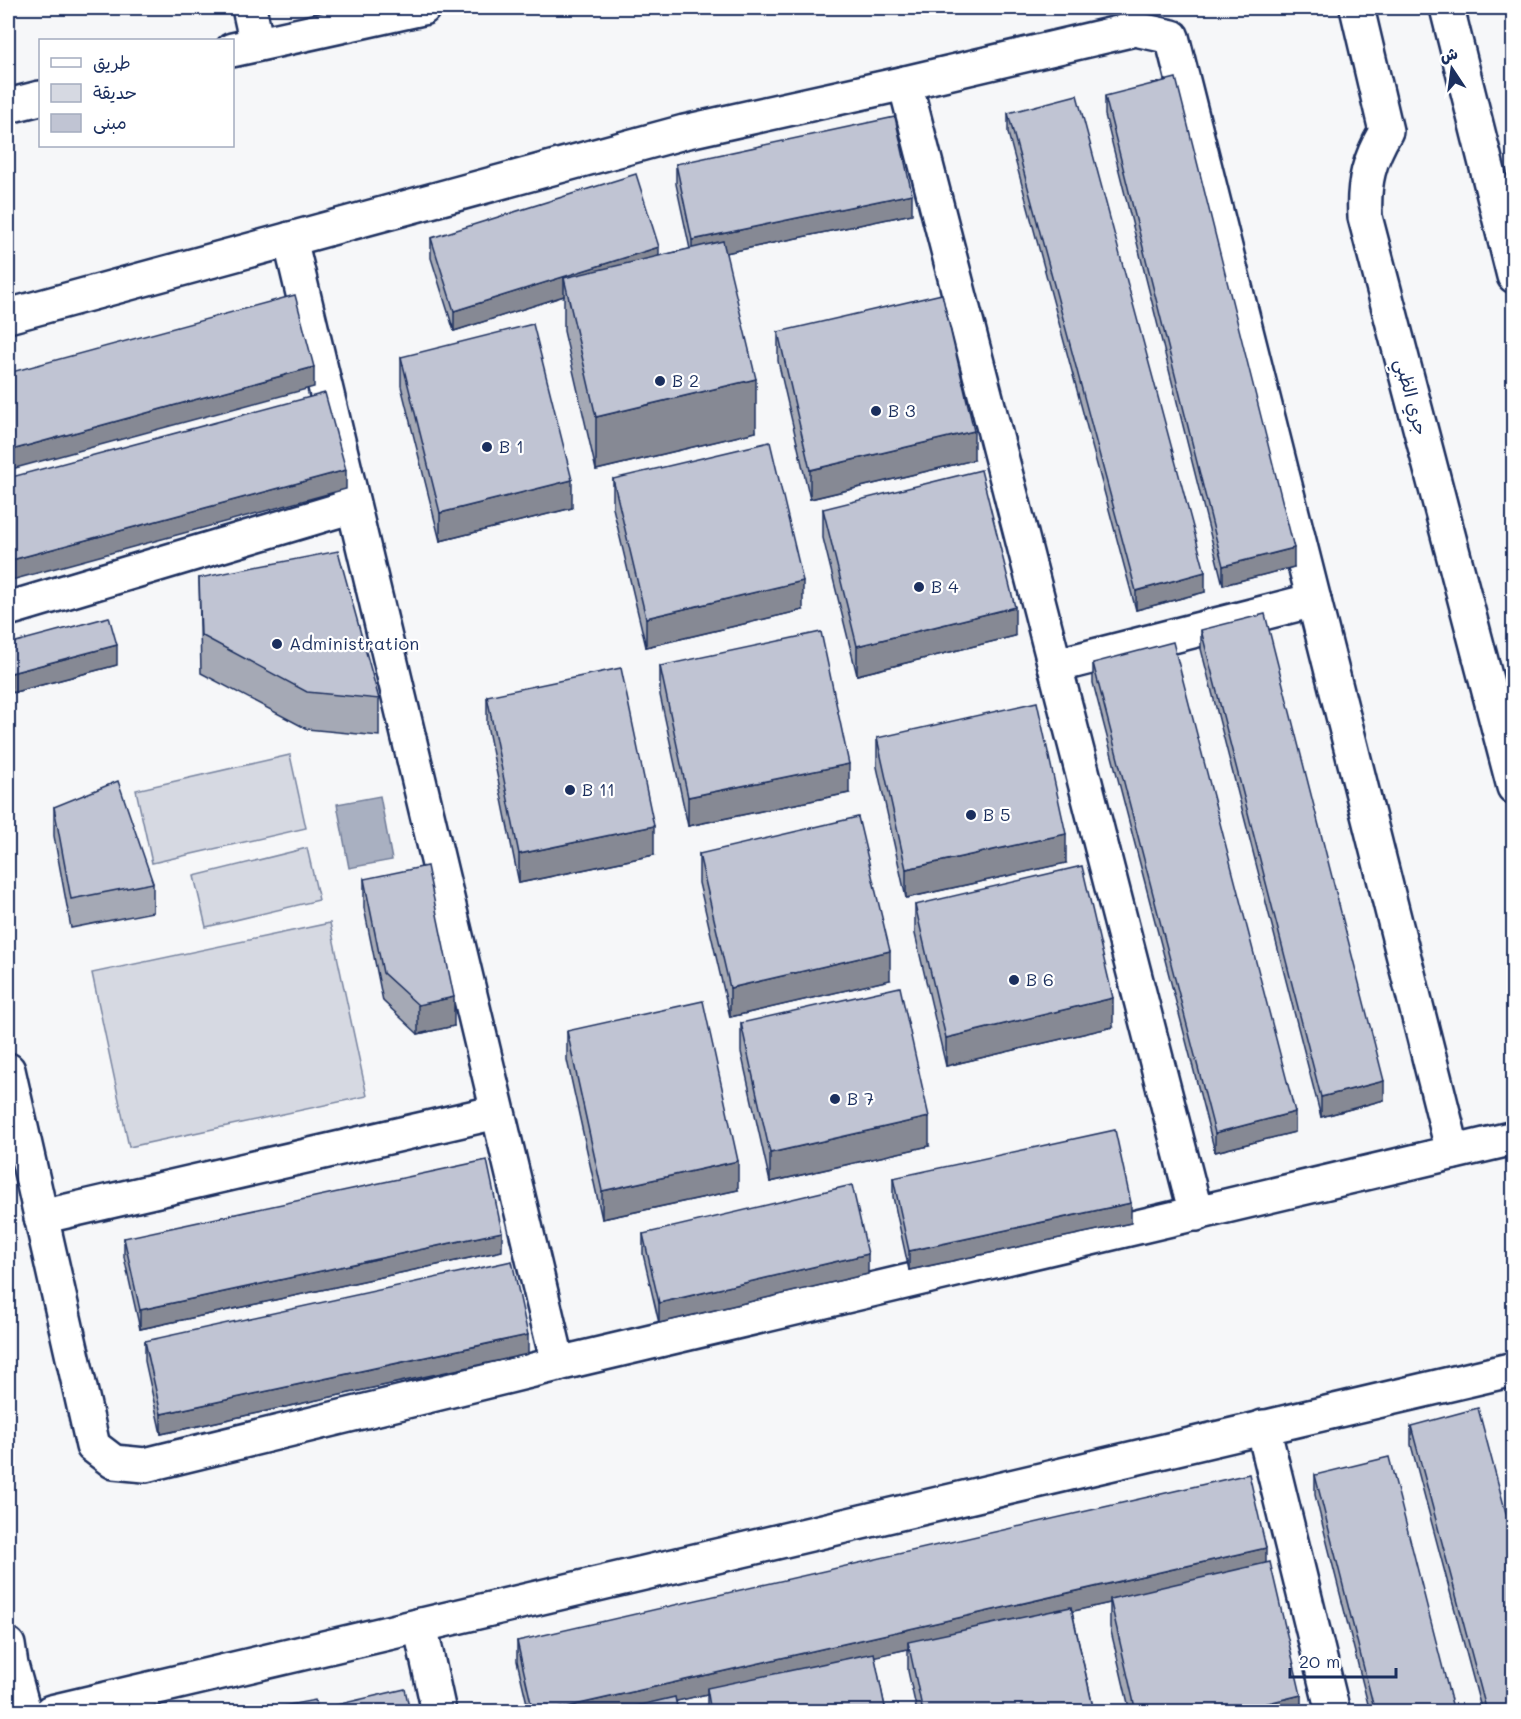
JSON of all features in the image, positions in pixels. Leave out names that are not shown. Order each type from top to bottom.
[{"type":"street","points":[[249,8],[245,47],[423,8]]},
{"type":"street","name":"جري الظبي","points":[[1357,8],[1386,130],[1367,172],[1364,194],[1365,217],[1514,787]]},
{"type":"street","points":[[1447,8],[1514,276]]},
{"type":"street","points":[[8,316],[684,132],[1135,29],[1172,37],[1453,1152]]},
{"type":"street","points":[[905,83],[1196,1214]]},
{"type":"street","points":[[8,106],[39,98]]},
{"type":"street","points":[[290,239],[558,1364]]},
{"type":"street","points":[[8,609],[353,506]]},
{"type":"street","points":[[1055,666],[1314,600]]},
{"type":"street","points":[[8,1070],[93,1446],[114,1462],[146,1465],[558,1364],[1514,1138]]},
{"type":"street","points":[[41,1217],[497,1112]]},
{"type":"street","points":[[51,1712],[163,1699],[420,1625],[1514,1369]]},
{"type":"street","points":[[1263,1427],[1333,1712]]},
{"type":"street","points":[[420,1625],[439,1712]]},
{"type":"street","points":[[8,1645],[24,1712]]},
{"type":"green space","points":[[290,755],[306,828],[152,863],[136,790]]},
{"type":"green space","points":[[307,848],[319,900],[206,927],[194,876]]},
{"type":"green space","points":[[330,923],[367,1096],[129,1147],[92,973]]},
{"type":"water","points":[[380,796],[392,860],[349,868],[337,804]]},
{"type":"building","points":[[1176,78],[1294,548],[1223,566],[1105,96]]},
{"type":"building","points":[[1077,95],[1205,572],[1136,591],[1008,113]]},
{"type":"building","points":[[895,117],[912,194],[692,240],[676,164]]},
{"type":"building","points":[[636,174],[659,247],[454,311],[431,238]]},
{"type":"building","points":[[723,241],[756,379],[596,417],[564,278]]},
{"type":"building","name":"B 3","points":[[942,294],[974,431],[810,470],[778,332]]},
{"type":"building","points":[[295,295],[314,367],[8,451],[8,373]]},
{"type":"building","name":"B 1","points":[[533,324],[572,480],[440,513],[401,357]]},
{"type":"building","points":[[325,393],[346,470],[8,561],[8,478]]},
{"type":"building","points":[[770,442],[803,581],[646,618],[613,479]]},
{"type":"building","name":"B 4","points":[[981,470],[1015,607],[857,646],[823,509]]},
{"type":"building","name":"Administration","points":[[338,551],[379,699],[307,692],[201,635],[199,578]]},
{"type":"building","points":[[1265,614],[1384,1081],[1321,1097],[1201,630]]},
{"type":"building","points":[[109,617],[117,645],[11,673],[8,662],[8,644]]},
{"type":"building","points":[[821,632],[849,764],[688,797],[660,666]]},
{"type":"building","points":[[1173,642],[1295,1112],[1215,1133],[1093,663]]},
{"type":"building","name":"B 11","points":[[621,668],[654,826],[519,854],[487,696]]},
{"type":"building","name":"B 5","points":[[1037,702],[1066,834],[906,869],[877,738]]},
{"type":"building","points":[[118,781],[153,883],[71,899],[54,807]]},
{"type":"building","points":[[858,817],[890,951],[730,988],[699,854]]},
{"type":"building","points":[[427,866],[454,997],[418,1005],[383,973],[364,879]]},
{"type":"building","name":"B 6","points":[[1082,866],[1113,998],[946,1038],[915,905]]},
{"type":"building","name":"B 7","points":[[900,987],[929,1117],[770,1153],[741,1023]]},
{"type":"building","points":[[703,1001],[738,1161],[602,1191],[567,1031]]},
{"type":"building","points":[[1115,1130],[1131,1203],[909,1251],[893,1178]]},
{"type":"building","points":[[487,1160],[502,1232],[140,1310],[124,1238]]},
{"type":"building","points":[[852,1185],[868,1254],[659,1303],[643,1234]]},
{"type":"building","points":[[512,1261],[528,1335],[161,1414],[145,1341]]},
{"type":"building","points":[[1478,1408],[1514,1543],[1514,1712],[1487,1712],[1411,1426]]},
{"type":"building","points":[[1389,1457],[1454,1712],[1375,1712],[1315,1475]]},
{"type":"building","points":[[1249,1474],[1266,1548],[544,1712],[533,1712],[517,1641]]},
{"type":"building","points":[[1270,1562],[1301,1695],[1231,1712],[1136,1712],[1110,1599]]},
{"type":"building","points":[[1071,1607],[1094,1712],[923,1712],[908,1642]]},
{"type":"building","points":[[874,1653],[886,1712],[711,1712],[707,1688]]},
{"type":"building","points":[[405,1689],[410,1712],[337,1712],[336,1705]]},
{"type":"building","points":[[675,1697],[678,1712],[611,1712]]},
{"type":"building","points":[[315,1700],[318,1712],[251,1712]]},
{"type":"place","name":"B 2","points":[[660,381]]},
{"type":"place","name":"B 3","points":[[876,411]]},
{"type":"place","name":"B 1","points":[[487,447]]},
{"type":"place","name":"B 4","points":[[919,587]]},
{"type":"place","name":"Administration","points":[[277,644]]},
{"type":"place","name":"B 11","points":[[570,790]]},
{"type":"place","name":"B 5","points":[[971,815]]},
{"type":"place","name":"B 6","points":[[1014,980]]},
{"type":"place","name":"B 7","points":[[835,1099]]}]
